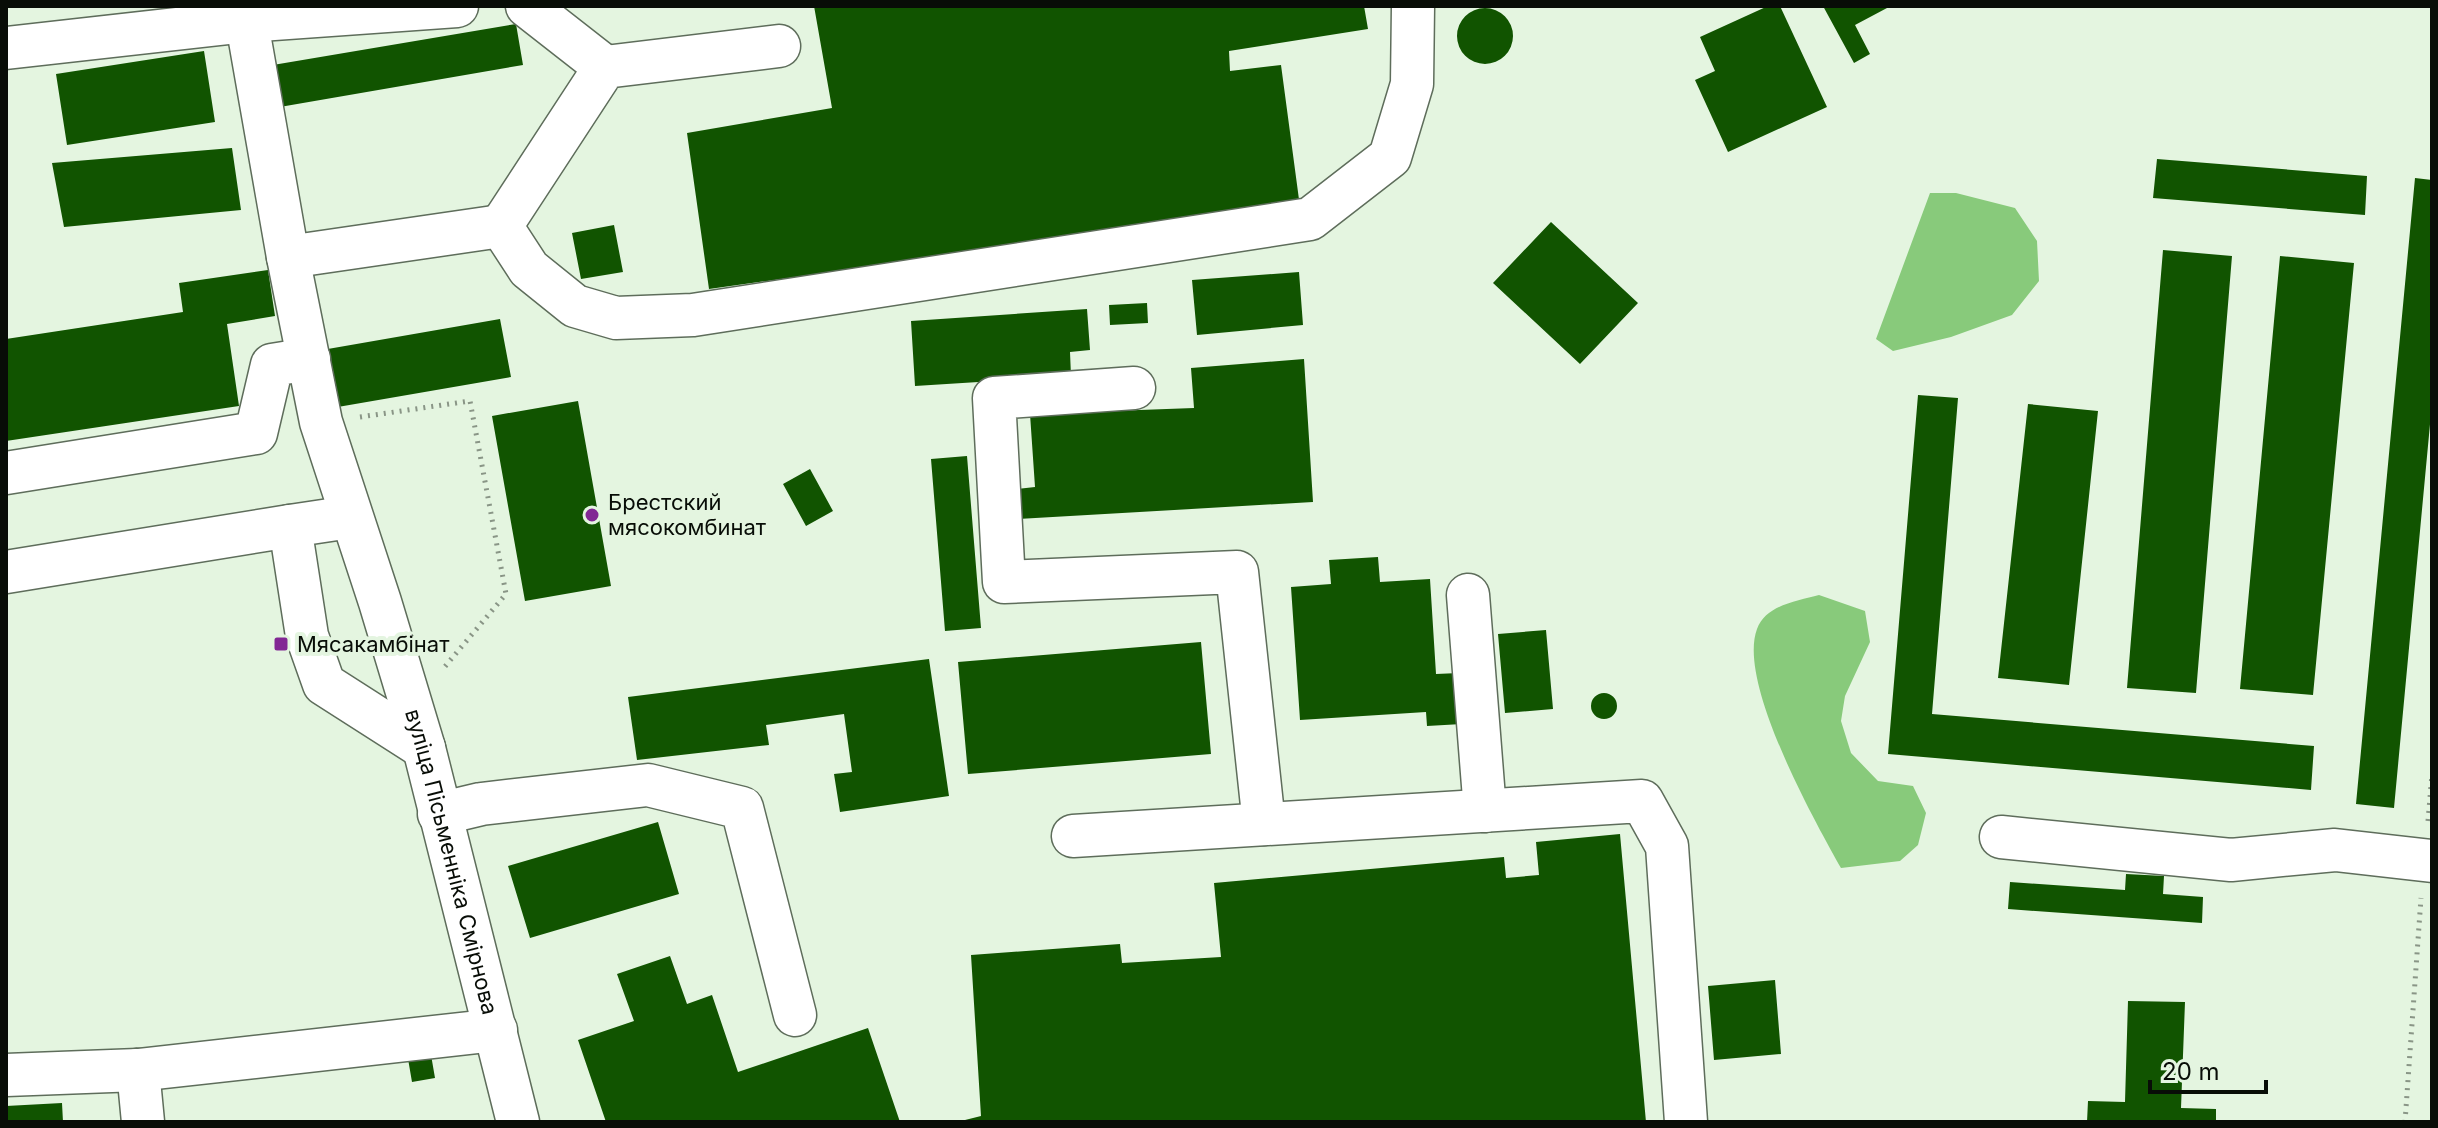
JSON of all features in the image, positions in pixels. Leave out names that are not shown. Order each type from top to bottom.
[{"type":"street","points":[[6,48],[246,14],[457,6]]},
{"type":"street","points":[[527,6],[605,67],[779,46]]},
{"type":"street","points":[[501,226],[529,269],[540,278],[575,306],[616,318],[693,315],[1310,219],[1390,157],[1412,84],[1413,6]]},
{"type":"street","name":"вуліца Пісьменніка Смірнова","points":[[246,14],[288,257],[321,422],[424,748],[518,1122]]},
{"type":"street","points":[[288,257],[501,226],[605,67]]},
{"type":"street","points":[[6,473],[256,433],[272,365],[309,359]]},
{"type":"street","points":[[1134,388],[994,398],[1004,582],[1237,572],[1264,824]]},
{"type":"street","points":[[6,572],[350,517]]},
{"type":"street","points":[[290,526],[307,636],[324,684],[424,748]]},
{"type":"street","points":[[1468,595],[1485,811]]},
{"type":"street","points":[[439,814],[481,804],[648,785],[742,808],[795,1015]]},
{"type":"street","points":[[1073,836],[1642,801],[1667,846],[1686,1122]]},
{"type":"street","points":[[2001,837],[2231,860],[2335,850],[2428,861]]},
{"type":"street","points":[[6,1075],[138,1070],[496,1030]]},
{"type":"street","points":[[138,1070],[143,1122]]},
{"type":"path","points":[[321,422],[470,401],[506,594],[436,678]]},
{"type":"path","points":[[2405,1122],[2428,861],[2432,774]]},
{"type":"green space","points":[[1930,193],[1956,193],[2015,208],[2037,241],[2039,281],[2012,315],[1951,337],[1893,351],[1876,339]]},
{"type":"green space","points":[[1819,595],[1865,611],[1870,642],[1845,696],[1841,721],[1851,753],[1878,781],[1913,786],[1926,813],[1918,845],[1900,861],[1841,868],[1797,785],[1768,715],[1758,682],[1754,653],[1757,629],[1767,614],[1775,609]]},
{"type":"building","points":[[814,6],[1364,6],[1368,29],[1229,51],[1230,71],[1281,65],[1300,207],[709,289],[687,133],[832,108]]},
{"type":"building","points":[[1768,6],[1780,6],[1827,107],[1728,152],[1695,80],[1715,71],[1700,37]]},
{"type":"building","points":[[1823,6],[1887,8],[1855,25],[1870,54],[1854,63]]},
{"type":"building","points":[[1485,8],[1505,16],[1513,36],[1505,56],[1485,64],[1465,56],[1457,36],[1465,16]]},
{"type":"building","points":[[516,24],[523,65],[274,108],[267,66]]},
{"type":"building","points":[[204,51],[215,122],[67,145],[56,74]]},
{"type":"building","points":[[232,148],[241,210],[64,227],[52,163]]},
{"type":"building","points":[[2157,159],[2367,176],[2365,215],[2153,198]]},
{"type":"building","points":[[2415,178],[2432,180],[2432,403],[2394,808],[2356,804]]},
{"type":"building","points":[[1551,222],[1638,303],[1580,364],[1493,283]]},
{"type":"building","points":[[614,225],[623,272],[581,279],[572,233]]},
{"type":"building","points":[[2163,250],[2232,256],[2196,693],[2127,688]]},
{"type":"building","points":[[2280,256],[2354,263],[2313,695],[2240,689]]},
{"type":"building","points":[[268,270],[275,316],[227,324],[239,406],[6,441],[6,339],[183,312],[179,283]]},
{"type":"building","points":[[1299,272],[1303,325],[1197,335],[1192,280]]},
{"type":"building","points":[[1147,303],[1148,323],[1110,325],[1109,305]]},
{"type":"building","points":[[1087,309],[1090,350],[1070,352],[1071,376],[915,386],[911,321]]},
{"type":"building","points":[[500,319],[511,377],[332,408],[322,350]]},
{"type":"building","points":[[1304,359],[1313,502],[1018,519],[1017,489],[1035,487],[1030,414],[1194,408],[1191,368]]},
{"type":"building","points":[[1918,395],[1958,398],[1932,714],[2314,746],[2311,790],[1888,754]]},
{"type":"building","points":[[578,401],[611,586],[525,601],[492,416]]},
{"type":"building","points":[[2028,404],[2098,411],[2069,685],[1998,678]]},
{"type":"building","points":[[967,456],[981,628],[945,631],[931,459]]},
{"type":"building","points":[[810,469],[833,511],[806,526],[783,484]]},
{"type":"building","points":[[1378,557],[1380,582],[1430,579],[1436,674],[1459,673],[1462,724],[1427,726],[1426,712],[1300,720],[1291,587],[1331,584],[1329,560]]},
{"type":"building","points":[[1546,630],[1553,709],[1505,713],[1498,634]]},
{"type":"building","points":[[1201,642],[1211,754],[968,774],[958,662]]},
{"type":"building","points":[[929,659],[949,796],[840,812],[834,774],[852,772],[844,714],[766,725],[769,745],[637,760],[628,697]]},
{"type":"building","points":[[1604,693],[1613,697],[1617,706],[1613,715],[1604,719],[1595,715],[1591,706],[1595,697]]},
{"type":"building","points":[[658,822],[679,894],[530,938],[508,866]]},
{"type":"building","points":[[1620,834],[1646,1122],[957,1122],[981,1116],[971,955],[1120,944],[1122,963],[1221,957],[1214,883],[1504,857],[1506,878],[1539,875],[1536,842]]},
{"type":"building","points":[[2126,874],[2164,876],[2163,894],[2203,897],[2202,923],[2008,909],[2010,882],[2125,890]]},
{"type":"building","points":[[670,956],[687,1004],[712,995],[738,1072],[868,1028],[900,1122],[606,1122],[578,1040],[634,1021],[617,974]]},
{"type":"building","points":[[1775,980],[1781,1054],[1714,1060],[1708,986]]},
{"type":"building","points":[[2128,1001],[2185,1002],[2181,1108],[2216,1109],[2216,1122],[2087,1122],[2088,1101],[2125,1102]]},
{"type":"building","points":[[430,1049],[435,1078],[412,1082],[407,1053]]},
{"type":"building","points":[[62,1103],[63,1122],[6,1122],[6,1106]]},
{"type":"place","name":"Брестский мясокомбинат","points":[[592,515]]},
{"type":"place","name":"Мясакамбінат","points":[[281,644]]}]
